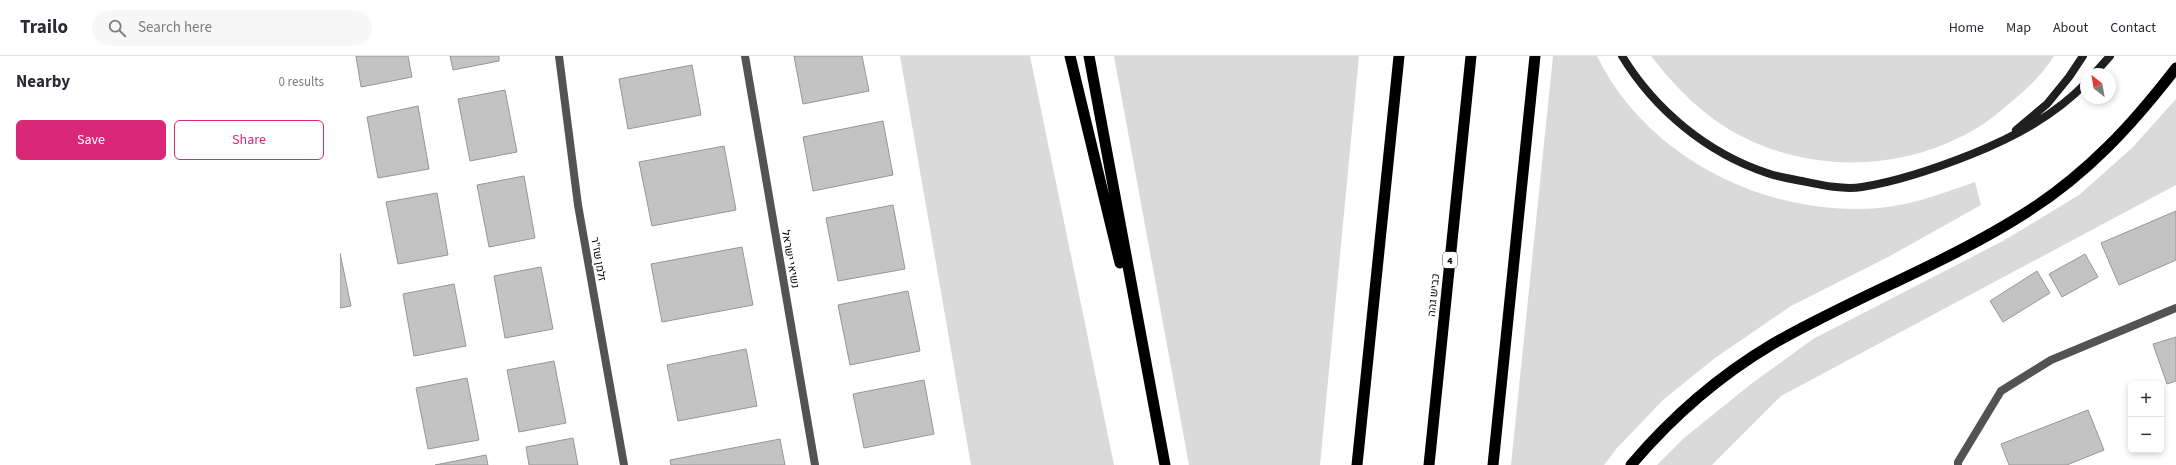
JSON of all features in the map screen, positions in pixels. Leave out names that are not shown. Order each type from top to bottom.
[{"type":"highway","points":[[1070,56],[1151,389]]},
{"type":"highway","points":[[1089,56],[1165,465]]},
{"type":"highway","points":[[1357,465],[1399,56]]},
{"type":"highway","name":"כביש גהה","points":[[1430,465],[1471,56]]},
{"type":"highway","points":[[1493,465],[1535,56]]},
{"type":"highway","points":[[1631,465],[1644,450],[1687,409],[1728,373],[1771,345],[1973,242],[2026,212],[2072,180],[2110,147],[2143,111],[2176,68]]},
{"type":"main road","points":[[1622,56],[1630,70],[1658,104],[1700,140],[1733,159],[1768,174],[1822,186],[1861,187],[1932,170],[2003,141],[2040,121],[2074,96],[2080,90]]},
{"type":"main road","points":[[2003,141],[2047,104],[2069,77],[2083,56]]},
{"type":"main road","points":[[2099,68],[2110,56]]},
{"type":"street","name":"זלמן שז\"ר","points":[[559,56],[578,205],[624,465]]},
{"type":"street","name":"נשיאי ישראל","points":[[745,56],[815,465]]},
{"type":"street","points":[[1958,465],[1958,462],[2001,391],[2052,360],[2176,308]]},
{"type":"shaded area","points":[[900,56],[1030,56],[1114,465],[971,465]]},
{"type":"shaded area","points":[[1114,56],[1359,56],[1320,465],[1189,465]]},
{"type":"shaded area","points":[[1553,56],[1597,56],[1617,91],[1643,121],[1673,148],[1707,170],[1743,187],[1782,200],[1821,207],[1861,209],[1890,207],[1905,204],[1975,182],[1981,205],[1890,256],[1791,306],[1715,358],[1663,400],[1617,448],[1604,465],[1511,465]]},
{"type":"shaded area","points":[[1651,56],[2054,56],[2040,75],[2005,108],[1992,118],[1964,135],[1931,149],[1904,157],[1877,161],[1849,162],[1821,161],[1794,156],[1768,148],[1743,137],[1716,121],[1692,102]]},
{"type":"shaded area","points":[[2176,99],[2176,185],[1781,396],[1712,465],[1657,465],[1684,438],[1751,384],[1813,339],[2003,241],[2079,195],[2132,148]]},
{"type":"building","points":[[356,56],[408,56],[412,77],[361,87]]},
{"type":"building","points":[[450,56],[499,56],[499,61],[453,70]]},
{"type":"building","points":[[794,56],[862,56],[869,91],[803,104]]},
{"type":"building","points":[[692,65],[701,115],[628,129],[619,79]]},
{"type":"building","points":[[505,90],[517,152],[470,161],[458,99]]},
{"type":"building","points":[[418,106],[429,169],[378,178],[367,117]]},
{"type":"building","points":[[883,121],[893,175],[813,191],[803,137]]},
{"type":"building","points":[[724,146],[736,210],[652,226],[639,162]]},
{"type":"building","points":[[524,176],[535,238],[489,247],[477,185]]},
{"type":"building","points":[[437,193],[448,255],[398,264],[386,202]]},
{"type":"building","points":[[893,205],[905,269],[838,281],[826,218]]},
{"type":"building","points":[[2176,211],[2176,260],[2119,285],[2101,243]]},
{"type":"building","points":[[742,247],[753,305],[662,322],[651,264]]},
{"type":"building","points":[[340,253],[351,306],[340,308]]},
{"type":"building","points":[[2085,254],[2098,277],[2062,297],[2049,274]]},
{"type":"building","points":[[541,267],[553,329],[505,338],[494,276]]},
{"type":"building","points":[[2037,271],[2050,293],[2003,322],[1990,301]]},
{"type":"building","points":[[454,284],[466,346],[414,356],[403,294]]},
{"type":"building","points":[[908,291],[920,351],[850,365],[838,305]]},
{"type":"building","points":[[2176,337],[2176,381],[2167,384],[2153,344]]},
{"type":"building","points":[[746,349],[757,406],[678,421],[667,365]]},
{"type":"building","points":[[554,361],[566,423],[519,432],[507,370]]},
{"type":"building","points":[[467,378],[479,440],[428,449],[416,388]]},
{"type":"building","points":[[924,380],[934,434],[864,448],[853,394]]},
{"type":"building","points":[[2088,410],[2104,450],[2067,465],[2009,465],[2001,444]]},
{"type":"building","points":[[573,438],[578,465],[529,465],[526,447]]},
{"type":"building","points":[[780,439],[785,465],[671,465],[670,460]]},
{"type":"building","points":[[486,455],[488,465],[435,465]]}]
